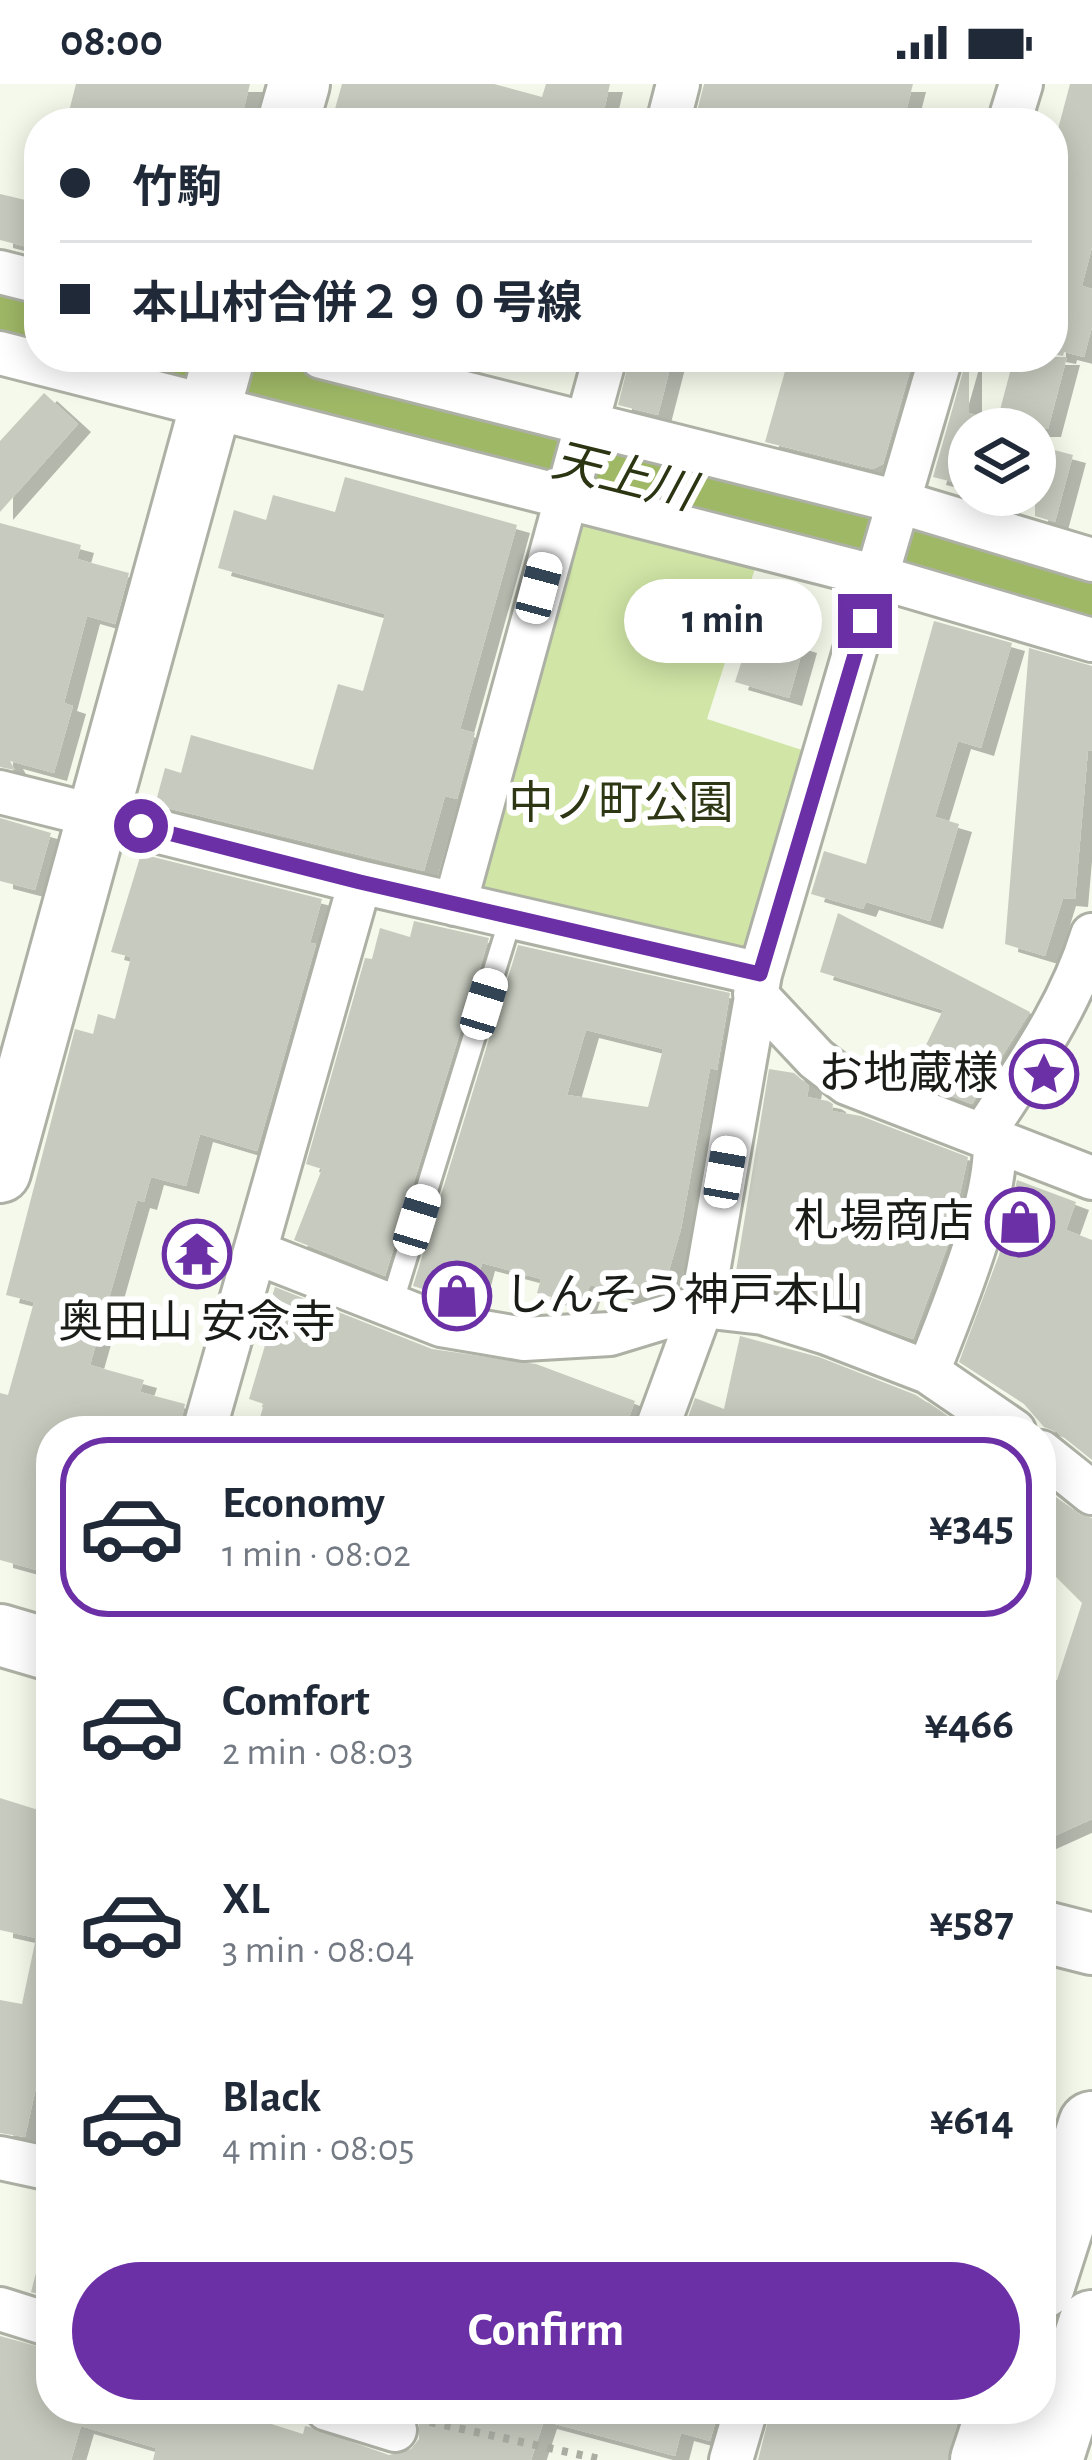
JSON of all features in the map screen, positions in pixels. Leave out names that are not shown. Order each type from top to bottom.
[{"type":"highway","points":[[1056,2238],[1092,2125]]},
{"type":"highway","points":[[1049,2460],[1092,2324]]},
{"type":"highway","points":[[984,2460],[996,2424]]},
{"type":"street","points":[[138,372],[218,383],[563,498],[878,577],[1092,640]]},
{"type":"street","points":[[381,372],[899,502],[1092,560]]},
{"type":"street","points":[[455,904],[601,372]]},
{"type":"street","points":[[662,1416],[702,1306],[758,984],[937,372]]},
{"type":"street","points":[[0,1172],[13,1079],[98,814],[218,383]]},
{"type":"street","points":[[0,792],[511,917],[758,984],[816,1058],[848,1083],[1092,1178]]},
{"type":"street","points":[[208,1416],[360,882]]},
{"type":"street","points":[[928,1372],[974,1251],[998,1143],[992,1121],[1050,1032],[1092,935]]},
{"type":"street","points":[[254,1252],[441,1325],[524,1339],[610,1334],[702,1306],[764,1313],[928,1372],[990,1416]]},
{"type":"street","points":[[1056,1465],[1092,1492]]},
{"type":"street","points":[[0,1635],[36,1646]]},
{"type":"street","points":[[1056,1935],[1092,1944]]},
{"type":"street","points":[[0,2158],[36,2162]]},
{"type":"street","points":[[0,2309],[36,2320]]},
{"type":"street","points":[[731,2460],[742,2424]]},
{"type":"lane","points":[[391,1306],[511,917]]},
{"type":"path","points":[[395,2428],[604,2460]]},
{"type":"green space","name":"中ノ町公園","points":[[592,514],[758,559],[707,719],[808,752],[754,940],[735,953],[490,895],[478,875],[575,526]]},
{"type":"building","points":[[76,84],[250,84],[244,108],[70,108]]},
{"type":"building","points":[[342,84],[494,84],[542,97],[546,84],[610,84],[604,108],[335,108]]},
{"type":"building","points":[[704,84],[913,84],[907,108],[698,108]]},
{"type":"building","points":[[1070,84],[1092,84],[1092,247],[1082,286],[1092,289],[1092,327],[1084,357],[1068,353],[1068,108],[1064,108]]},
{"type":"building","points":[[0,194],[24,200],[24,246],[0,240]]},
{"type":"building","points":[[626,372],[669,372],[658,415],[618,405]]},
{"type":"building","points":[[785,372],[910,372],[883,464],[873,469],[765,442]]},
{"type":"building","points":[[963,372],[969,372],[969,408],[953,408]]},
{"type":"building","points":[[1010,372],[1063,372],[1054,408],[1001,408]]},
{"type":"building","points":[[44,393],[78,424],[0,512],[0,441]]},
{"type":"building","points":[[948,424],[948,481],[933,477]]},
{"type":"building","points":[[1056,451],[1073,455],[1055,522],[1035,516],[1056,516]]},
{"type":"building","points":[[345,477],[517,525],[460,729],[475,733],[457,799],[445,796],[424,871],[155,805],[165,768],[181,773],[191,735],[313,770],[338,684],[363,691],[385,614],[218,568],[234,510],[266,520],[273,495],[335,512]]},
{"type":"building","points":[[0,523],[81,545],[77,559],[129,573],[115,624],[87,616],[64,703],[73,706],[54,773],[10,761],[15,770],[0,767]]},
{"type":"building","points":[[934,621],[1012,643],[981,748],[958,741],[935,817],[959,824],[930,921],[866,902],[863,909],[811,894],[824,851],[866,864]]},
{"type":"building","points":[[752,629],[804,645],[789,698],[735,682]]},
{"type":"building","points":[[1029,648],[1092,666],[1092,751],[1088,750],[1075,899],[1063,898],[1045,956],[1005,944]]},
{"type":"building","points":[[0,818],[51,833],[35,890],[0,881]]},
{"type":"building","points":[[141,854],[322,899],[310,943],[316,944],[257,1151],[200,1134],[186,1186],[151,1177],[144,1202],[137,1200],[90,1365],[144,1380],[140,1392],[185,1404],[182,1416],[36,1416],[36,1570],[0,1560],[0,1393],[8,1395],[34,1302],[6,1295],[75,1029],[93,1034],[98,1014],[115,1019],[131,957],[111,952]]},
{"type":"building","points":[[838,913],[1030,1012],[972,1104],[909,1080],[943,1010],[820,972]]},
{"type":"building","points":[[414,921],[489,938],[385,1276],[294,1240],[322,1169],[306,1164],[365,958],[372,959],[380,928],[410,937]]},
{"type":"building","points":[[518,945],[730,993],[717,1070],[710,1068],[681,1229],[663,1291],[635,1284],[632,1296],[590,1285],[583,1306],[537,1293],[541,1279],[482,1263],[471,1304],[413,1286]],"holes":[[[586,1030],[663,1049],[648,1107],[567,1095]]]},
{"type":"building","points":[[769,1069],[794,1073],[809,1086],[807,1097],[828,1101],[832,1111],[861,1116],[968,1157],[950,1239],[913,1339],[771,1289],[734,1284]]},
{"type":"building","points":[[1017,1180],[1076,1202],[1066,1230],[1092,1240],[1092,1460],[1056,1432],[1056,1416],[1034,1416],[1024,1404],[959,1362],[999,1255]]},
{"type":"building","points":[[275,1287],[432,1349],[536,1364],[635,1401],[630,1416],[260,1416],[264,1404],[249,1399],[266,1342],[259,1340]]},
{"type":"building","points":[[740,1336],[819,1357],[916,1395],[946,1416],[688,1416],[695,1398],[724,1409]]},
{"type":"building","points":[[1056,1498],[1092,1518],[1092,1819],[1056,1835],[1056,1680],[1082,1603],[1056,1577]]},
{"type":"building","points":[[0,1798],[36,1809],[36,1938],[0,1930]]},
{"type":"building","points":[[36,1938],[36,2088],[25,2137],[0,2133],[0,2000],[22,2004]]},
{"type":"building","points":[[0,2336],[36,2346],[36,2424],[271,2424],[303,2434],[305,2426],[389,2455],[411,2449],[419,2439],[419,2424],[543,2424],[531,2460],[153,2460],[156,2448],[81,2426],[71,2460],[0,2460]]},
{"type":"building","points":[[555,2424],[715,2424],[710,2441],[681,2433],[675,2456]]},
{"type":"building","points":[[767,2424],[957,2424],[948,2460],[758,2460]]},
{"type":"waterway","name":"天上川","points":[[0,319],[24,325]]},
{"type":"waterway","name":"天上川","points":[[211,372],[843,534],[1092,607]]},
{"type":"place","name":"お地蔵様","points":[[1044,1074]]},
{"type":"place","name":"札場商店","points":[[1020,1222]]},
{"type":"place","name":"奥田山 安念寺","points":[[197,1254]]},
{"type":"place","name":"しんそう神戸本山","points":[[457,1296]]},
{"type":"route","points":[[141,826],[760,974],[865,621]]}]
